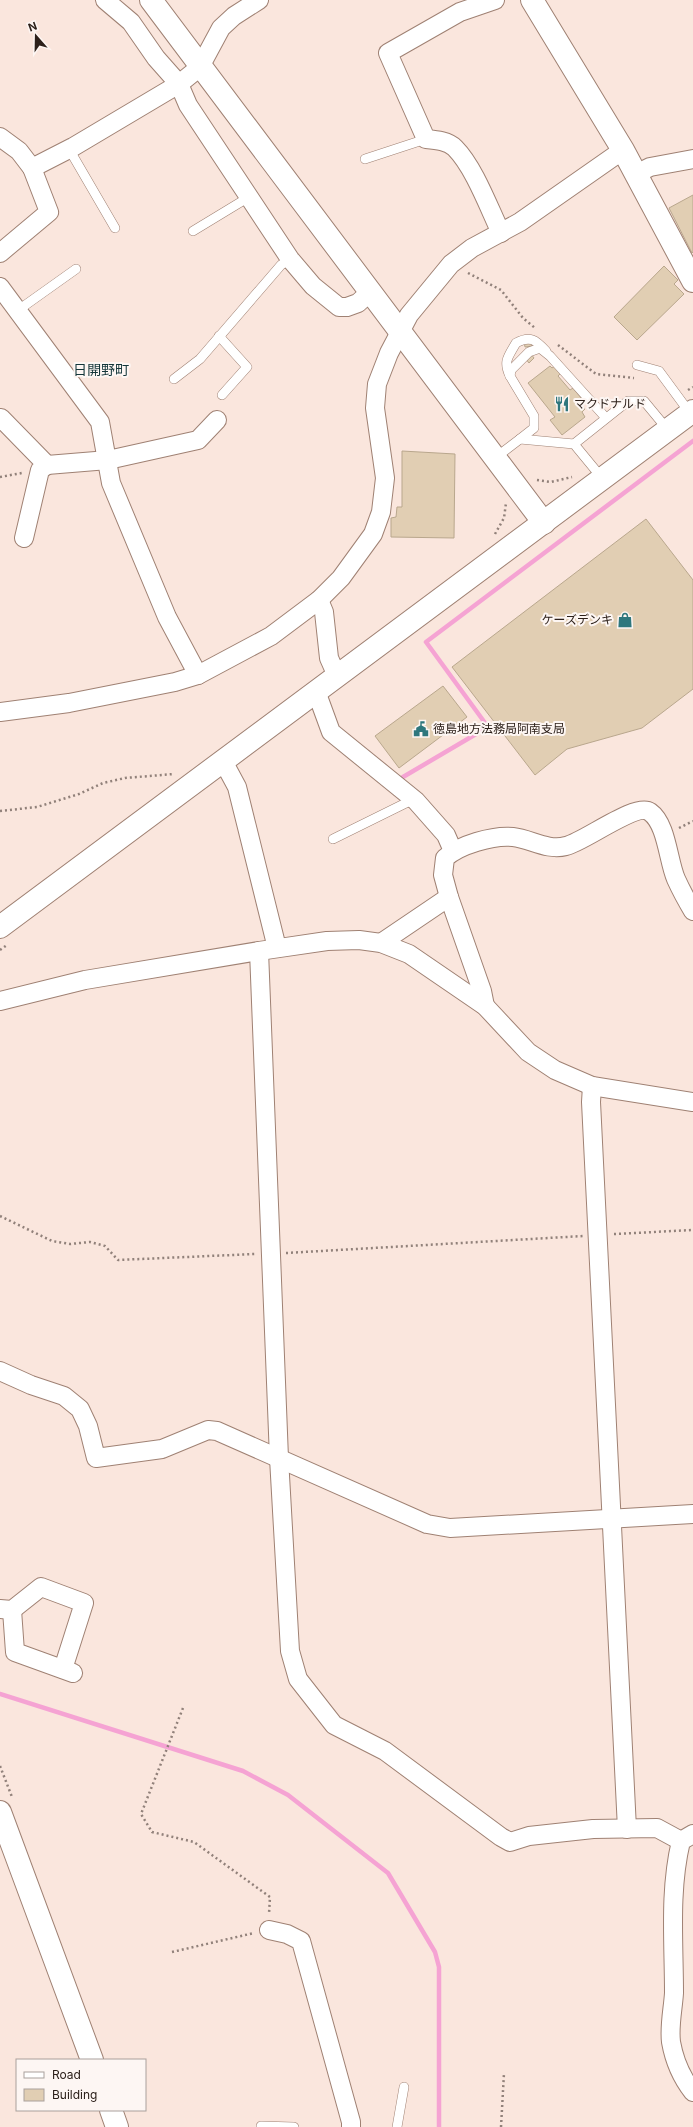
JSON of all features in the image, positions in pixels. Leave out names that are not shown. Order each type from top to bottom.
[{"type":"street","points":[[106,0],[131,22],[156,58],[179,84],[188,105],[290,259],[313,286],[339,307],[347,307],[358,303],[370,292]]},
{"type":"street","points":[[151,0],[544,522]]},
{"type":"street","points":[[532,0],[623,150],[693,281]]},
{"type":"street","points":[[488,1],[460,12],[388,53],[426,139],[442,140],[455,148],[468,165],[501,233]]},
{"type":"street","points":[[32,168],[69,149],[179,84],[200,67],[221,28],[253,2]]},
{"type":"street","points":[[0,253],[49,212],[32,168],[19,151],[3,143]]},
{"type":"street","points":[[0,711],[69,703],[175,682],[198,675],[271,636],[319,600],[341,578],[373,534],[382,512],[385,478],[375,408],[377,384],[400,332],[412,312],[451,264],[472,248],[520,222],[623,150]]},
{"type":"street","points":[[636,174],[650,167],[693,159]]},
{"type":"street","points":[[0,287],[100,422],[111,483],[161,603],[198,675]]},
{"type":"street","points":[[0,927],[544,522],[596,471],[668,430],[687,407]]},
{"type":"street","points":[[0,418],[43,468]]},
{"type":"street","points":[[43,468],[108,460],[198,440],[217,420]]},
{"type":"street","points":[[24,538],[43,468]]},
{"type":"street","points":[[319,600],[324,612],[329,658],[338,676]]},
{"type":"street","points":[[316,691],[331,732],[414,799],[446,835],[453,850]]},
{"type":"street","points":[[223,761],[237,787],[268,949],[270,1254],[279,1458],[290,1651],[298,1679],[334,1725],[385,1751],[501,1837],[510,1842],[529,1836],[593,1829],[657,1828],[687,1837],[673,1902],[674,1994],[671,2041],[675,2058],[686,2083],[693,2092]]},
{"type":"street","points":[[485,1006],[482,991],[449,897],[443,875],[445,858],[453,850],[498,838],[513,837],[552,848],[565,846],[582,841],[631,812],[642,810],[650,812],[658,821],[664,836],[676,879],[693,911]]},
{"type":"street","points":[[381,943],[449,897]]},
{"type":"street","points":[[0,1001],[85,980],[268,949],[327,941],[359,940],[381,943],[409,954],[485,1006],[528,1052],[555,1070],[592,1086],[693,1102]]},
{"type":"street","points":[[592,1086],[590,1102],[627,1829]]},
{"type":"street","points":[[0,1371],[31,1385],[64,1396],[80,1409],[88,1426],[96,1458],[162,1450],[208,1430],[217,1431],[427,1524],[450,1528],[612,1517],[693,1514]]},
{"type":"street","points":[[41,1587],[84,1602],[68,1671],[15,1652],[6,1610],[41,1587]]},
{"type":"street","points":[[0,1812],[92,2059]]},
{"type":"street","points":[[269,1930],[287,1934],[301,1941],[351,2122],[351,2127]]},
{"type":"street","points":[[111,2111],[117,2127]]},
{"type":"lane","points":[[365,159],[426,139]]},
{"type":"lane","points":[[69,149],[115,228]]},
{"type":"lane","points":[[193,231],[249,197]]},
{"type":"lane","points":[[174,379],[200,359],[281,264],[290,259]]},
{"type":"lane","points":[[17,311],[76,269]]},
{"type":"lane","points":[[219,336],[247,367],[222,395]]},
{"type":"lane","points":[[495,458],[534,428],[534,416],[505,366],[506,359],[516,343],[521,340],[528,338],[536,340],[606,418]]},
{"type":"lane","points":[[510,376],[511,370],[529,352],[540,348],[550,356]]},
{"type":"lane","points":[[637,365],[659,371],[687,407]]},
{"type":"lane","points":[[520,439],[574,444],[628,401],[644,400],[668,430]]},
{"type":"lane","points":[[574,444],[596,471]]},
{"type":"lane","points":[[333,839],[414,799]]},
{"type":"lane","points":[[397,2127],[404,2087]]},
{"type":"lane","points":[[261,2126],[294,2127]]},
{"type":"path","points":[[451,264],[501,290],[523,318],[541,332]]},
{"type":"path","points":[[553,341],[596,374],[638,378]]},
{"type":"path","points":[[687,407],[693,387]]},
{"type":"path","points":[[0,477],[43,468]]},
{"type":"path","points":[[537,480],[552,482],[596,471]]},
{"type":"path","points":[[0,811],[37,807],[79,794],[103,783],[125,778],[176,774],[197,780]]},
{"type":"path","points":[[0,1216],[52,1241],[70,1244],[90,1242],[105,1246],[118,1260],[270,1254],[693,1230]]},
{"type":"path","points":[[172,1952],[269,1930],[270,1897],[194,1842],[152,1832],[141,1814],[183,1708]]},
{"type":"path","points":[[501,2127],[504,2073]]},
{"type":"building","points":[[693,195],[693,252],[692,253],[669,208]]},
{"type":"building","points":[[664,266],[678,280],[674,284],[684,294],[637,340],[614,317]]},
{"type":"building","points":[[531,341],[532,346],[525,347],[524,342]]},
{"type":"building","points":[[531,354],[534,358],[529,363],[525,358]]},
{"type":"building","points":[[556,365],[562,372],[558,376],[570,390],[573,388],[581,398],[578,401],[585,409],[582,412],[585,417],[562,435],[550,420],[555,417],[528,383],[550,366],[552,368]]},
{"type":"building","points":[[402,451],[455,454],[454,538],[391,537],[391,518],[396,517],[397,507],[402,507]]},
{"type":"building","points":[[646,519],[693,580],[693,689],[642,728],[567,749],[535,775],[452,667]]},
{"type":"building","points":[[443,686],[467,717],[399,768],[375,736]]},
{"type":"waterway","points":[[403,777],[488,727],[426,642],[693,441]]},
{"type":"waterway","points":[[0,1694],[243,1771],[288,1795],[388,1873],[435,1952],[439,1967],[439,2127]]},
{"type":"place","name":"マクドナルド","points":[[562,404]]},
{"type":"place","name":"ケーズデンキ","points":[[625,620]]},
{"type":"place","name":"徳島地方法務局阿南支局","points":[[421,729]]},
{"type":"district","name":"日開野町","points":[[101,370]]}]
